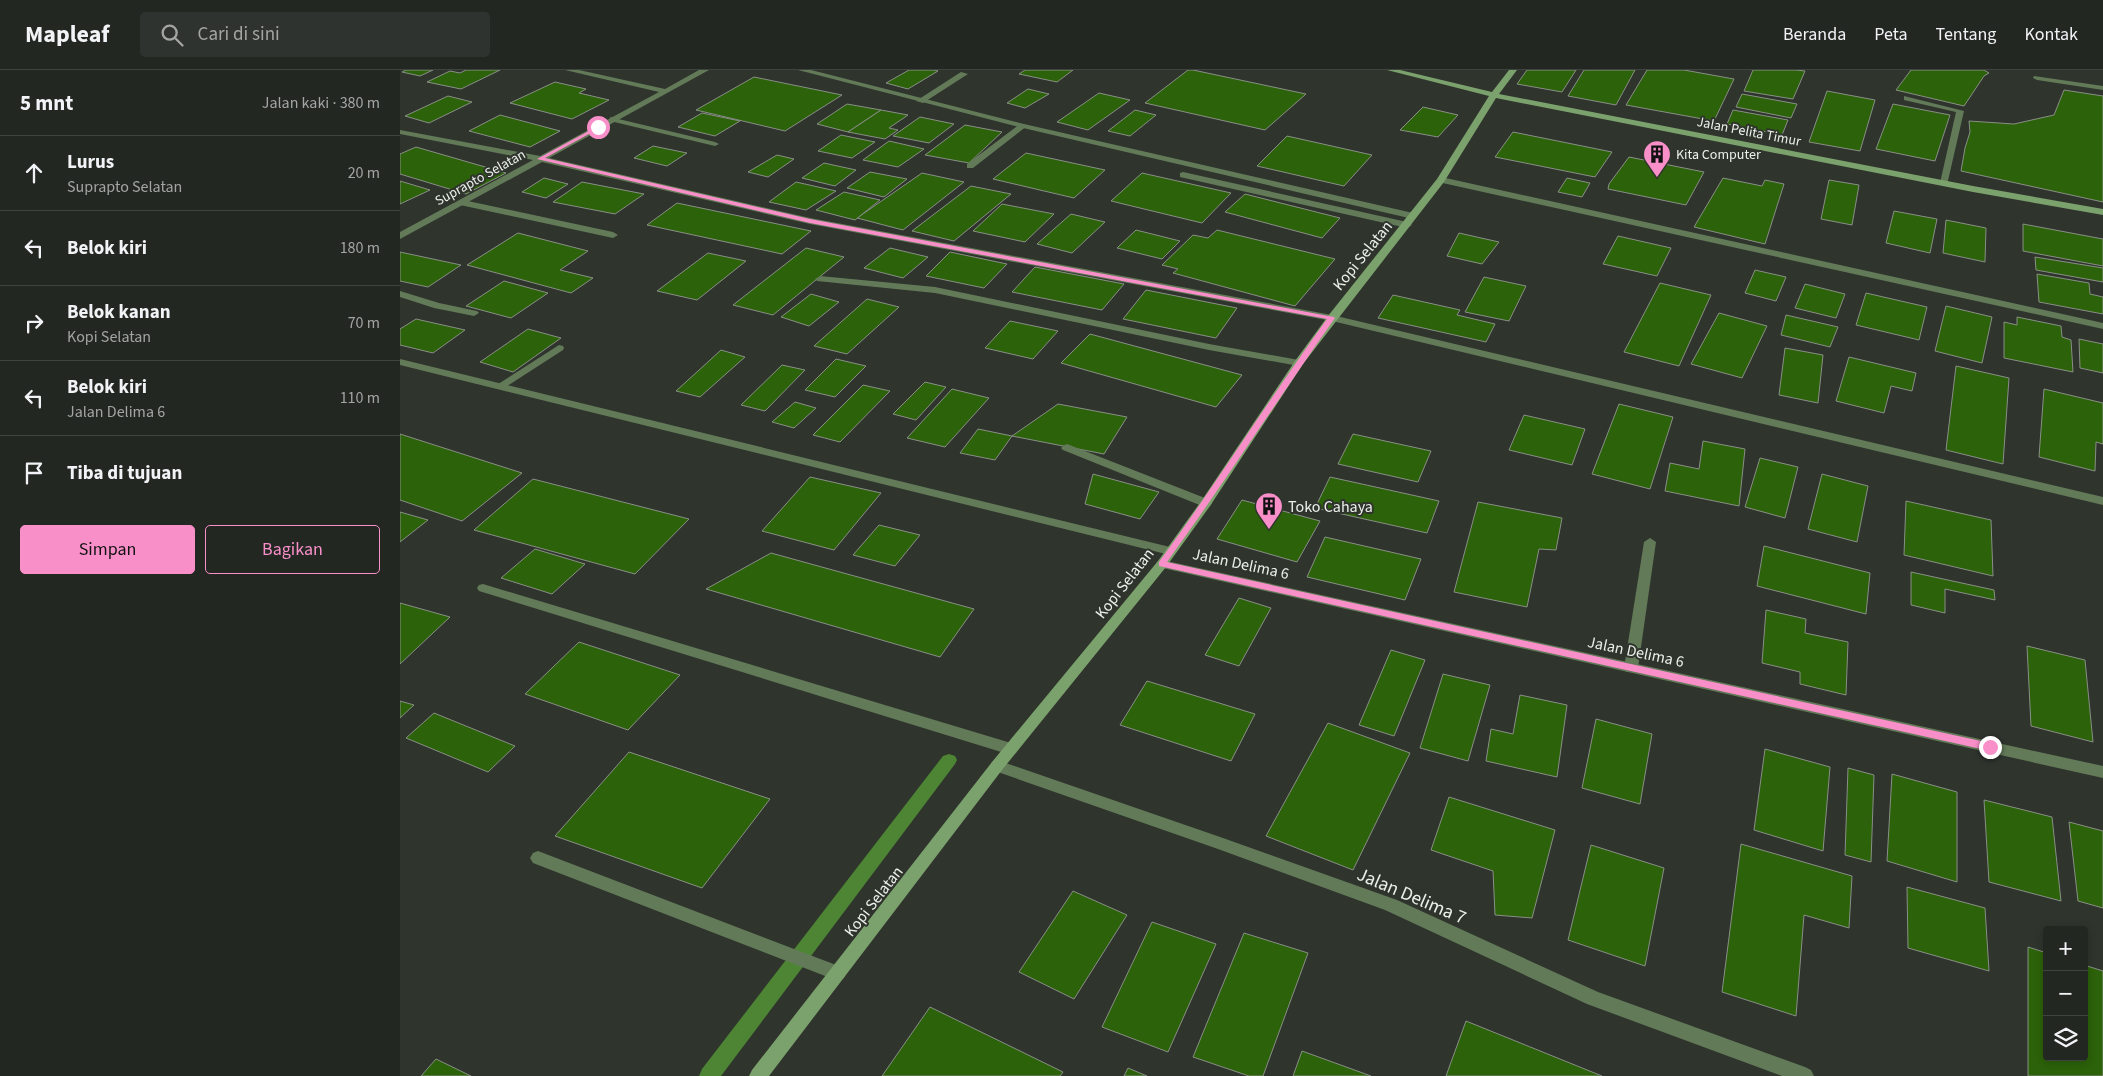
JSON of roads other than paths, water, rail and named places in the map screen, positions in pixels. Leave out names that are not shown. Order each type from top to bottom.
[{"type":"street","points":[[569,70],[666,91]]},
{"type":"street","name":"Suprapto Selatan","points":[[400,236],[705,70]]},
{"type":"street","points":[[802,70],[920,101],[1410,221]]},
{"type":"street","name":"Jalan Pelita Timur","points":[[1391,70],[1494,95],[1944,183],[2103,212]]},
{"type":"street","name":"Kopi Selatan","points":[[760,1076],[997,766],[1162,564],[1206,503],[1299,363],[1332,318],[1442,180],[1494,95],[1513,70]]},
{"type":"street","points":[[920,101],[964,74]]},
{"type":"street","points":[[2037,78],[2103,88]]},
{"type":"street","points":[[1907,98],[1960,111],[1944,183]]},
{"type":"street","points":[[613,119],[715,144]]},
{"type":"street","points":[[970,166],[1023,126]]},
{"type":"street","points":[[400,132],[540,159],[810,221],[1332,318],[2103,501]]},
{"type":"street","points":[[1183,175],[1410,221]]},
{"type":"street","points":[[1442,180],[2103,326]]},
{"type":"street","points":[[463,203],[613,235]]},
{"type":"street","points":[[820,279],[935,290],[1299,363]]},
{"type":"street","points":[[400,294],[437,306],[474,313]]},
{"type":"street","points":[[500,386],[559,348]]},
{"type":"street","points":[[400,362],[1170,551]]},
{"type":"street","points":[[1067,448],[1206,503]]},
{"type":"street","points":[[1630,668],[1650,542]]},
{"type":"street","name":"Jalan Delima 6","points":[[1162,564],[2103,772]]},
{"type":"street","points":[[483,588],[1011,749]]},
{"type":"street","name":"Jalan Delima 7","points":[[997,766],[1391,905],[1593,998],[1806,1076]]},
{"type":"street","points":[[538,858],[838,973]]},
{"type":"waterway","points":[[709,1076],[949,760]]},
{"type":"place","name":"Kita Computer","points":[[1657,178]]},
{"type":"place","name":"Toko Cahaya","points":[[1269,530]]}]
